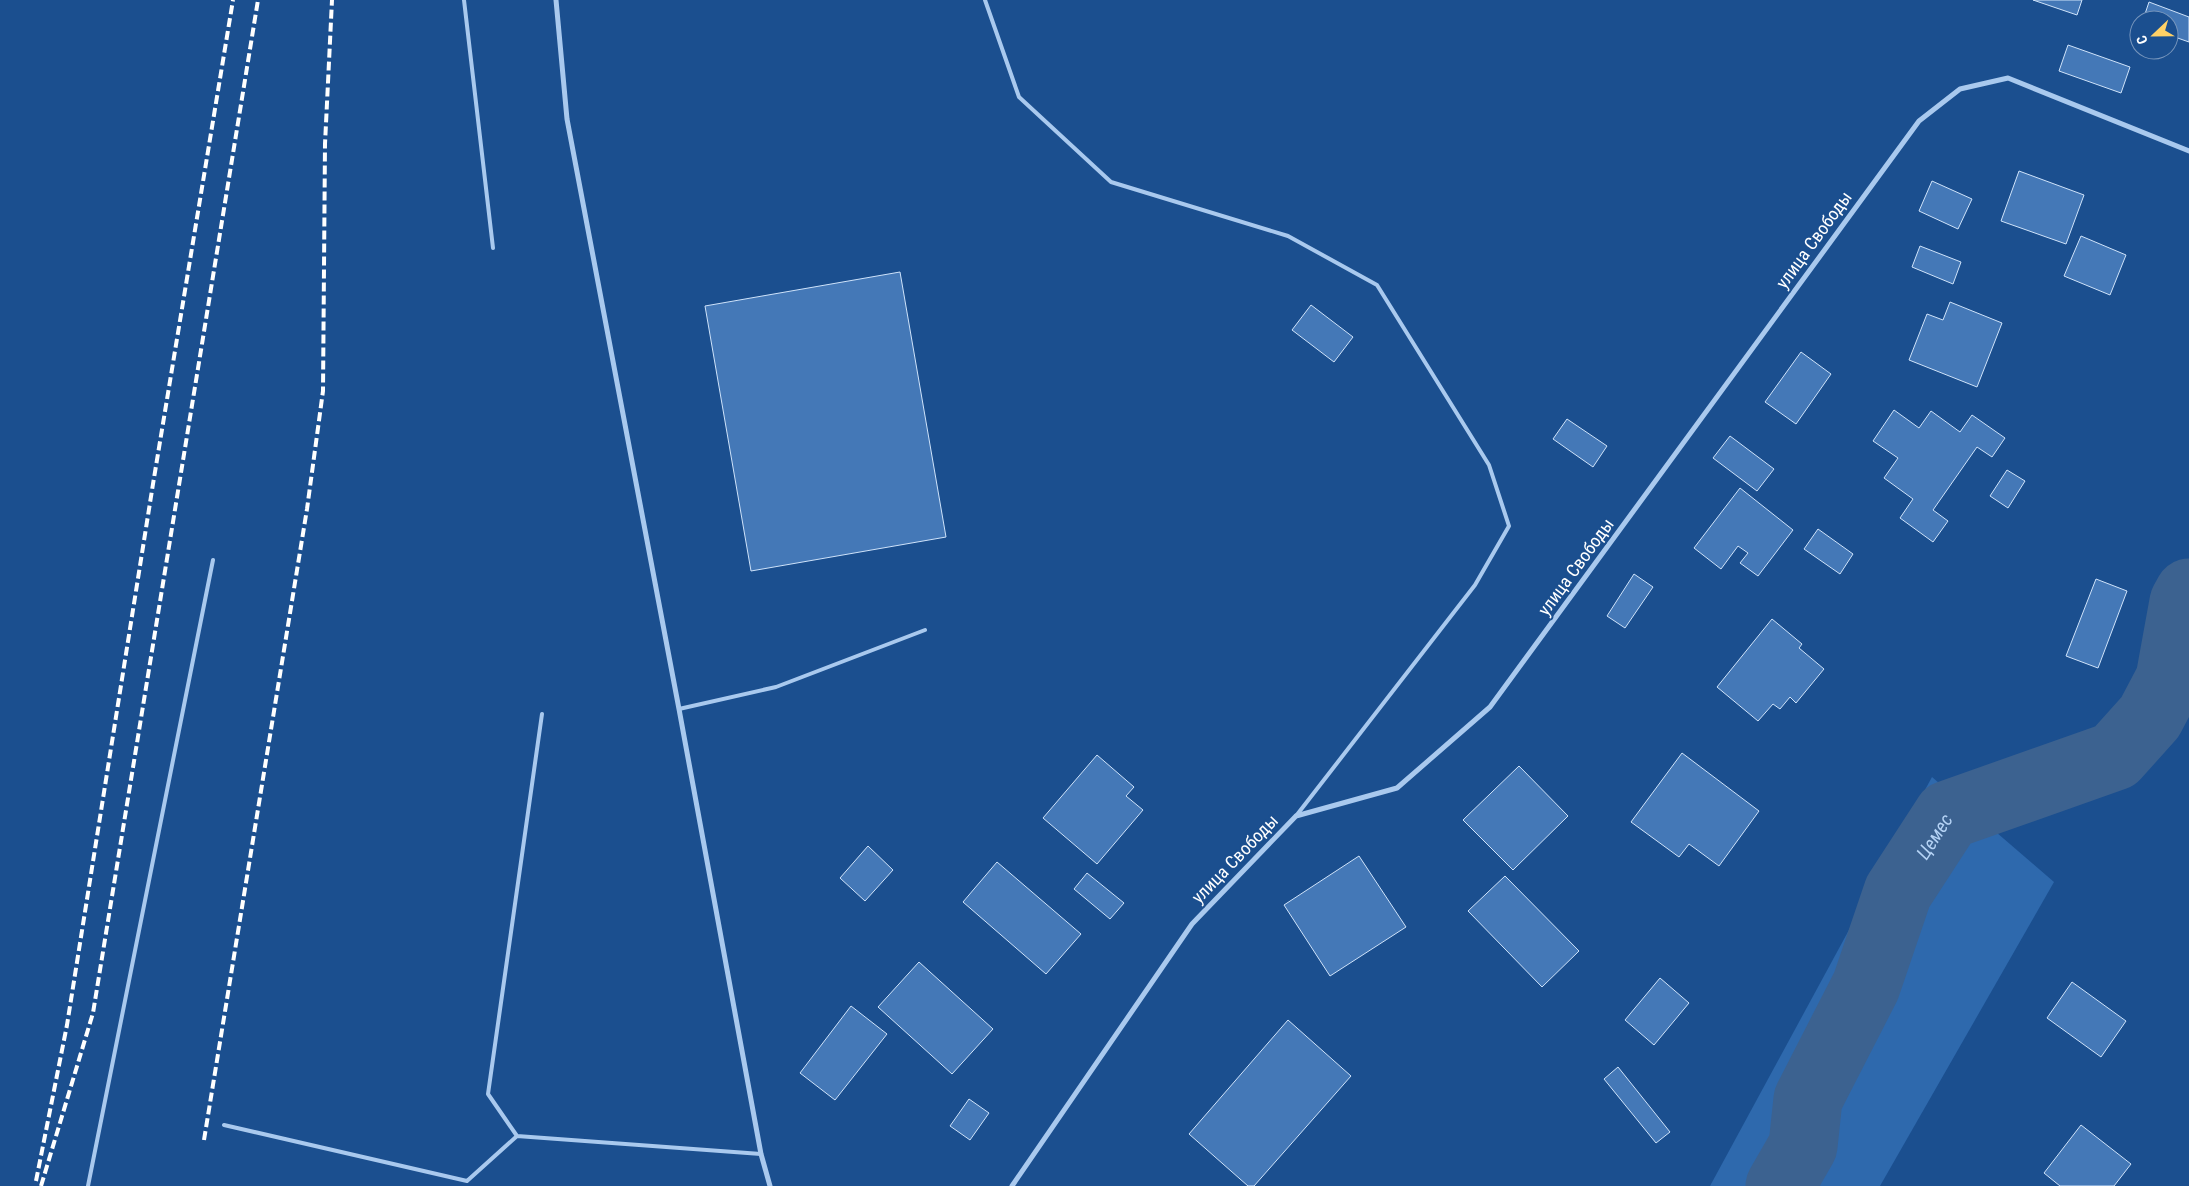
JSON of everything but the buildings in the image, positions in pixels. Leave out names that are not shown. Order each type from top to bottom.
[{"type":"street","points":[[556,0],[567,119],[679,709],[760,1154],[770,1186]]},
{"type":"street","name":"улица Свободы","points":[[1012,1186],[1192,924],[1296,816],[1397,788],[1490,707],[1918,121],[1960,89],[2008,78],[2189,151]]},
{"type":"lane","points":[[464,0],[493,248]]},
{"type":"lane","points":[[985,0],[1019,97],[1111,182],[1288,236],[1377,284],[1489,465],[1509,526],[1475,585],[1296,816]]},
{"type":"lane","points":[[88,1186],[213,560]]},
{"type":"lane","points":[[679,709],[776,688],[925,630]]},
{"type":"lane","points":[[517,1136],[488,1094],[542,714]]},
{"type":"lane","points":[[224,1125],[467,1181],[517,1136],[760,1154]]},
{"type":"shaded area","points":[[1932,777],[2054,882],[1880,1186],[1710,1186]]},
{"type":"waterway","name":"Цемес","points":[[1780,1186],[1803,1146],[1808,1099],[1866,986],[1898,892],[1948,815],[2115,756],[2150,717],[2170,679],[2184,602],[2189,593]]},
{"type":"railway","points":[[36,1181],[67,1025],[153,484],[233,0]]},
{"type":"railway","points":[[41,1186],[93,1013],[258,0]]},
{"type":"railway","points":[[204,1140],[307,509],[323,391],[325,144],[332,0]]}]
